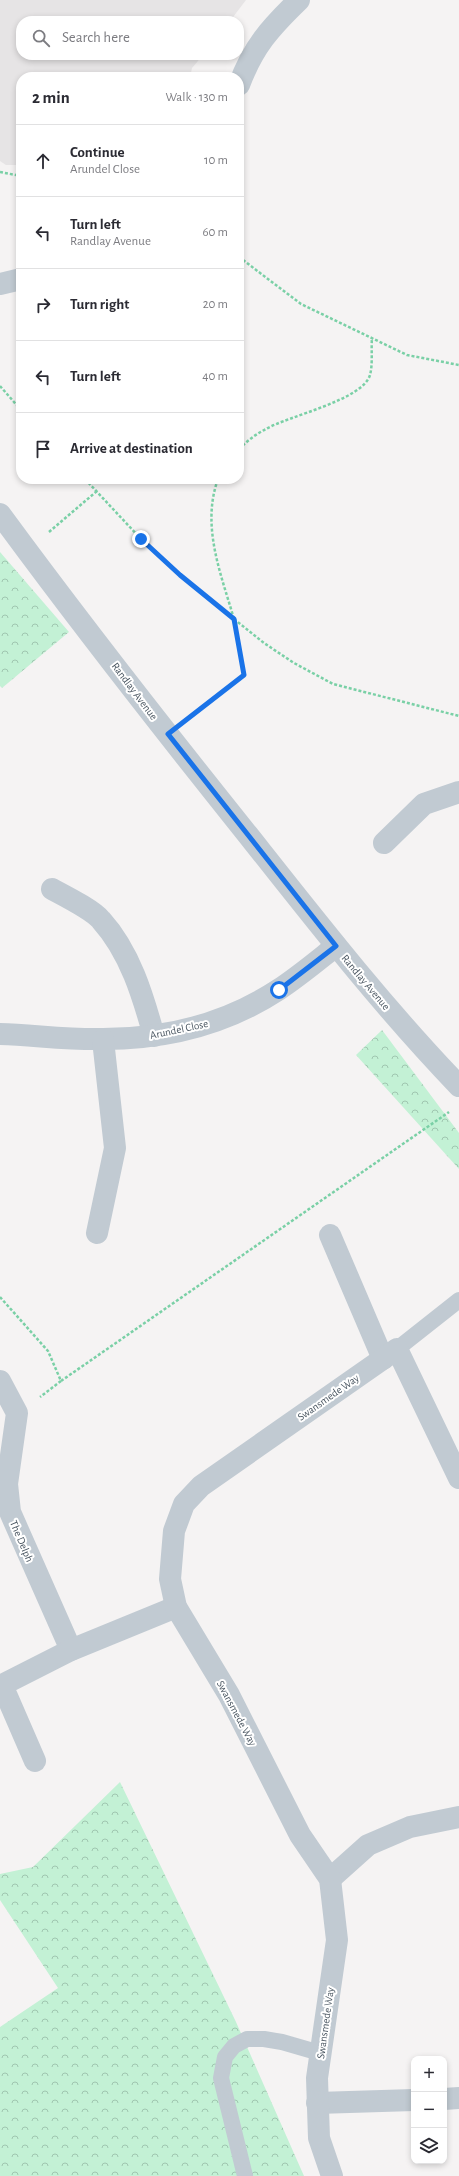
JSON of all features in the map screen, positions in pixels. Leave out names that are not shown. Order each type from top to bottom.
[{"type":"street","points":[[244,72],[248,61],[271,27],[299,0]]},
{"type":"street","points":[[0,284],[16,280]]},
{"type":"street","name":"Randlay Avenue","points":[[0,514],[168,734],[336,946],[413,1038],[459,1086]]},
{"type":"street","points":[[384,843],[424,804],[459,792]]},
{"type":"street","points":[[52,889],[101,919],[124,954],[142,993],[154,1036]]},
{"type":"street","name":"Arundel Close","points":[[0,1034],[104,1040],[154,1036],[210,1023],[258,1002],[279,990],[336,946]]},
{"type":"street","points":[[97,1233],[114,1148],[104,1040]]},
{"type":"street","points":[[330,1235],[390,1354],[459,1478]]},
{"type":"street","name":"Swansmede Way","points":[[332,2176],[319,2138],[317,2103],[317,2078],[320,2053],[337,1940],[330,1879],[300,1835],[230,1695],[176,1607],[170,1580],[174,1531],[184,1504],[202,1486],[390,1354]]},
{"type":"street","points":[[0,1382],[17,1413]]},
{"type":"street","name":"The Delph","points":[[17,1413],[7,1484],[10,1512],[71,1650]]},
{"type":"street","points":[[35,1761],[2,1684],[71,1650],[176,1607]]},
{"type":"street","points":[[330,1879],[368,1845],[410,1827],[459,1817]]},
{"type":"street","points":[[447,2098],[459,2098]]},
{"type":"street","points":[[317,2103],[411,2100]]},
{"type":"lane","points":[[390,1354],[459,1300]]},
{"type":"lane","points":[[244,2176],[221,2078],[225,2057],[234,2046],[247,2039],[276,2041],[320,2053]]},
{"type":"path","points":[[0,172],[16,175]]},
{"type":"path","points":[[244,261],[302,304],[407,355],[459,365]]},
{"type":"path","points":[[244,445],[266,428],[325,406],[350,394],[362,386],[370,376],[372,338]]},
{"type":"path","points":[[0,386],[16,404]]},
{"type":"path","points":[[90,484],[141,539],[180,575],[264,643],[294,663],[333,684],[459,716]]},
{"type":"path","points":[[168,734],[244,675],[234,619],[214,549],[211,524],[213,501],[217,484]]},
{"type":"path","points":[[27,550],[97,491]]},
{"type":"path","points":[[17,1413],[456,1108]]},
{"type":"path","points":[[0,1297],[48,1351],[61,1381]]},
{"type":"shaded area","points":[[0,0],[246,0],[234,16],[16,16],[16,60],[199,60],[192,68],[191,72],[16,72],[16,165],[6,165],[0,161]]},
{"type":"green space","points":[[0,552],[69,632],[2,688],[0,686]]},
{"type":"green space","points":[[382,1030],[459,1133],[459,1169],[356,1055]]},
{"type":"green space","points":[[120,1782],[236,2022],[304,2176],[0,2176],[0,2027],[58,1988],[0,1900],[0,1874],[33,1867]]},
{"type":"route","points":[[141,539],[180,575],[234,619],[244,675],[168,734],[336,946],[279,990]]}]
